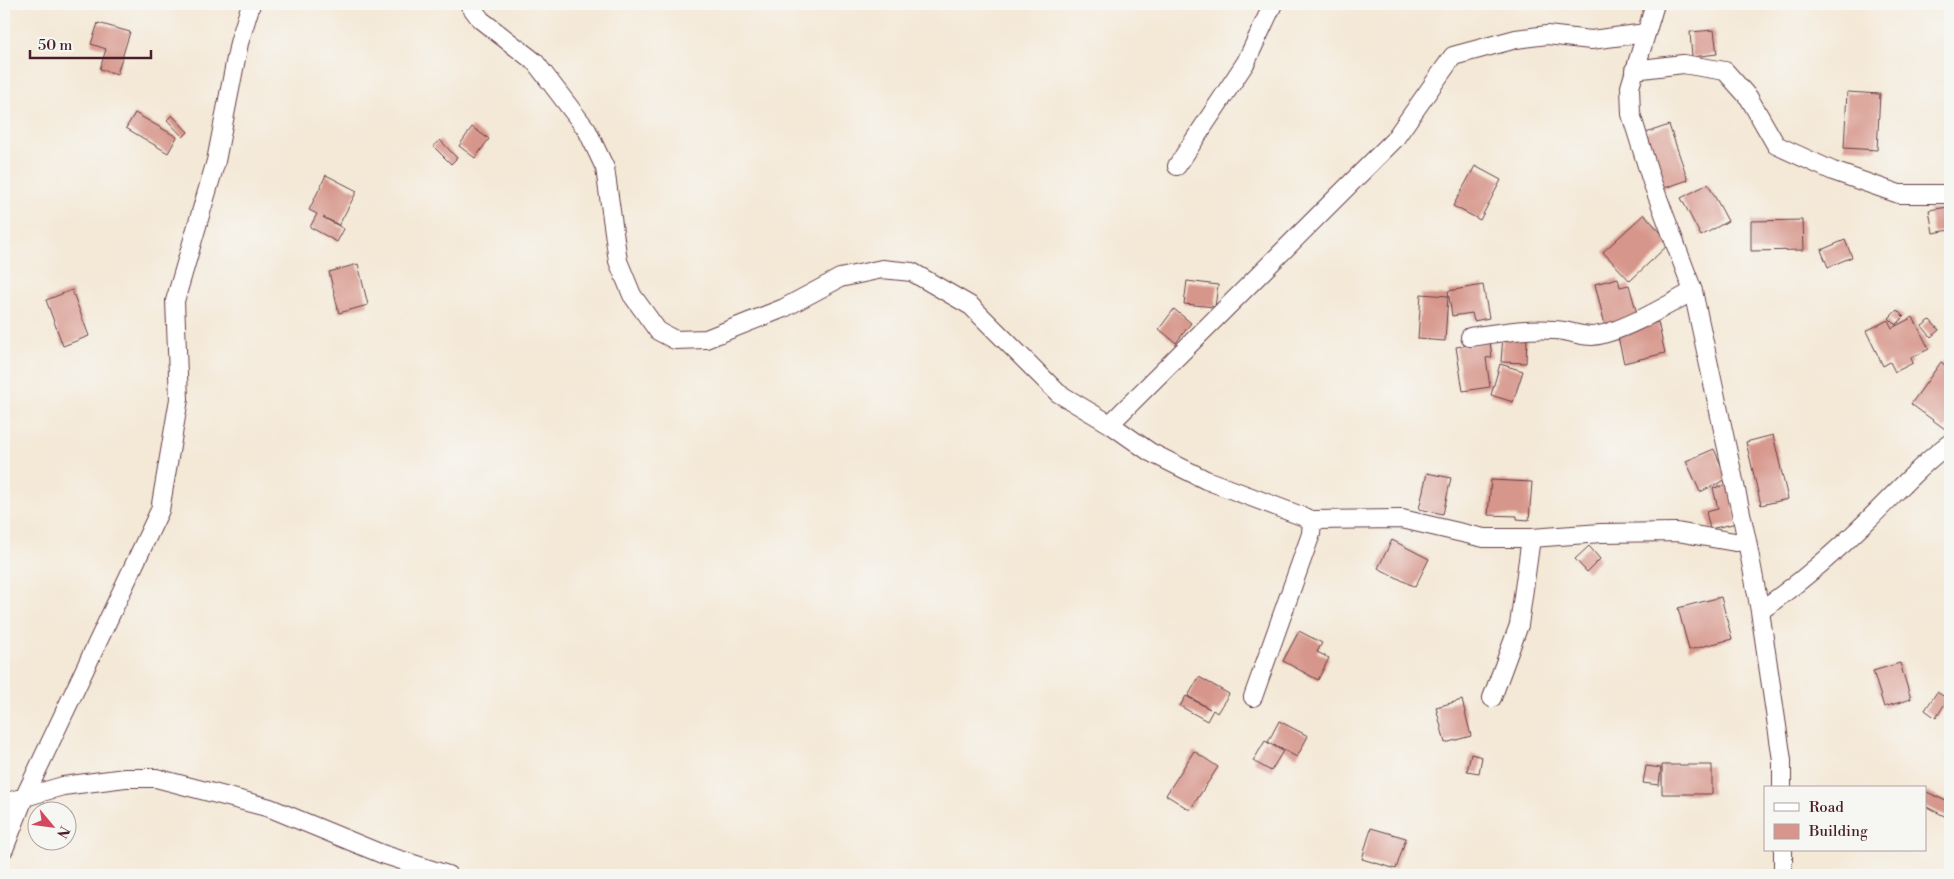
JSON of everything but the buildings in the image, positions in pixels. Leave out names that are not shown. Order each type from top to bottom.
[{"type":"street","points":[[4,849],[24,798],[160,510],[179,399],[175,301],[216,161],[239,43],[251,4]]},
{"type":"street","points":[[469,4],[481,20],[535,62],[587,130],[606,168],[618,261],[632,295],[658,331],[676,340],[706,339],[784,308],[840,278],[882,269],[912,272],[971,306],[1058,393],[1110,424],[1150,452],[1206,480],[1312,520],[1402,519],[1484,538],[1531,538],[1601,532],[1678,532],[1735,542],[1747,540]]},
{"type":"street","points":[[1177,166],[1246,62],[1273,4]]},
{"type":"street","points":[[1654,4],[1630,87],[1631,114],[1652,182],[1693,291],[1747,540],[1760,612],[1782,760],[1782,786]]},
{"type":"street","points":[[1110,424],[1394,140],[1453,56],[1516,38],[1548,35],[1591,40],[1646,34]]},
{"type":"street","points":[[1634,70],[1683,64],[1725,71],[1749,98],[1776,145],[1833,171],[1899,194],[1950,194]]},
{"type":"street","points":[[1470,337],[1517,330],[1556,330],[1592,336],[1620,327],[1659,310],[1693,291]]},
{"type":"street","points":[[1760,612],[1798,585],[1865,523],[1928,460],[1950,443]]},
{"type":"street","points":[[1253,697],[1311,534],[1312,520]]},
{"type":"street","points":[[1492,698],[1518,625],[1531,538]]},
{"type":"street","points":[[4,803],[63,786],[125,778],[156,778],[270,808],[382,854],[448,875]]},
{"type":"street","points":[[1783,852],[1783,875]]}]
